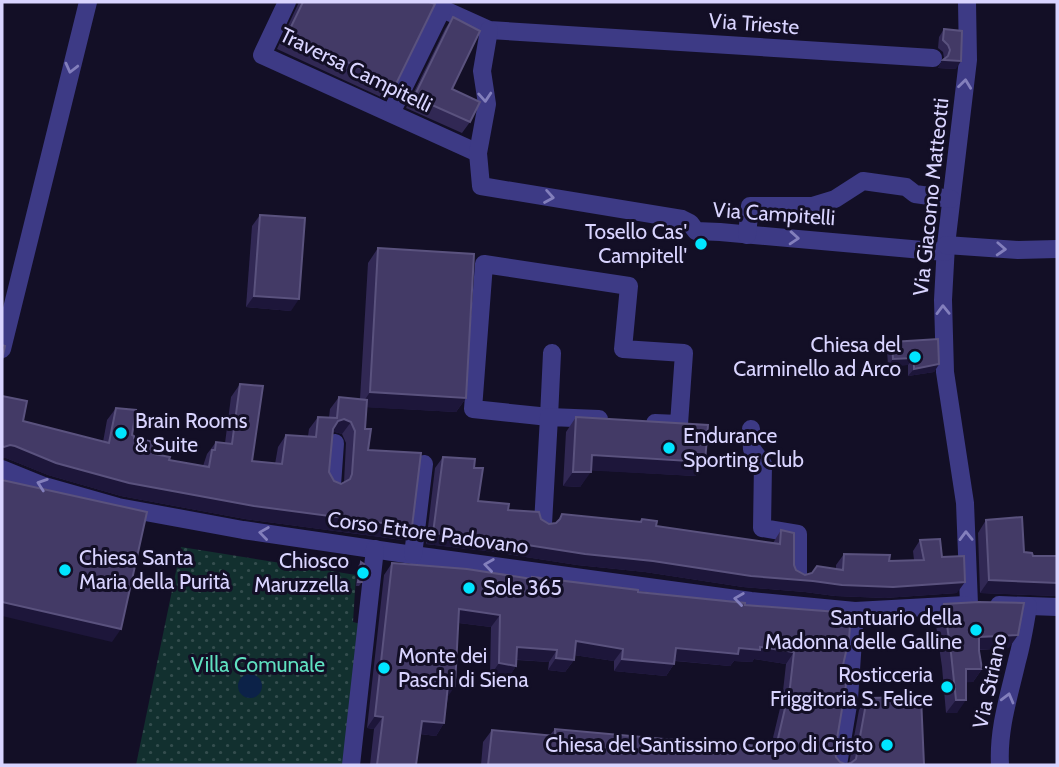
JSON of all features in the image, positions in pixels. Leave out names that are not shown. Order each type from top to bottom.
[{"type":"street","points":[[2,349],[88,2]]},
{"type":"street","name":"Traversa Campitelli","points":[[287,2],[262,54],[478,153]]},
{"type":"street","name":"Via Giacomo Matteotti","points":[[967,2],[968,60],[945,248],[943,300],[945,372],[965,503],[969,604]]},
{"type":"street","points":[[391,113],[435,5]]},
{"type":"street","name":"Via Trieste","points":[[435,5],[489,30],[933,58]]},
{"type":"street","points":[[478,153],[487,104],[482,71],[489,30]]},
{"type":"street","name":"Via Campitelli","points":[[478,153],[481,186],[682,219],[690,223],[696,231],[945,248],[1057,249]]},
{"type":"street","points":[[747,234],[750,206],[812,206],[835,199],[863,181],[906,187],[915,194],[951,199]]},
{"type":"street","points":[[614,420],[473,409],[484,264],[629,286],[624,349],[684,353],[679,424],[640,422]]},
{"type":"street","points":[[543,524],[552,353]]},
{"type":"street","points":[[751,429],[752,449],[763,464],[762,528],[798,534],[797,590]]},
{"type":"street","points":[[332,485],[335,443]]},
{"type":"street","points":[[413,555],[424,464]]},
{"type":"street","name":"Corso Ettore Padovano","points":[[2,469],[44,486],[118,507],[243,530],[328,537],[413,555],[540,565],[751,601],[797,590],[855,611],[969,604],[1057,607]]},
{"type":"street","points":[[351,765],[375,549]]},
{"type":"street","name":"Via Striano","points":[[1000,765],[999,749],[1004,712],[1028,606]]},
{"type":"street","points":[[838,765],[849,699],[855,611]]},
{"type":"green space","name":"Villa Comunale","points":[[181,547],[356,575],[353,622],[361,624],[345,765],[136,765]]},
{"type":"water","points":[[245,674],[255,674],[262,681],[262,691],[255,698],[245,698],[238,691],[238,681]]},
{"type":"building","points":[[303,2],[435,4],[396,84],[287,35]]},
{"type":"building","points":[[453,17],[480,31],[452,89],[480,102],[470,122],[414,97]]},
{"type":"building","points":[[944,29],[962,31],[961,61],[943,60],[950,50],[943,40]]},
{"type":"building","points":[[260,215],[305,218],[299,299],[254,296]]},
{"type":"building","points":[[378,248],[474,254],[466,398],[370,392]]},
{"type":"building","points":[[938,339],[939,364],[914,369],[914,358],[893,359],[892,342]]},
{"type":"building","points":[[240,384],[263,386],[252,461],[282,464],[286,435],[316,437],[318,417],[337,418],[339,397],[367,400],[365,429],[371,429],[368,450],[421,453],[412,527],[254,506],[129,483],[56,463],[15,446],[4,447],[2,396],[27,401],[23,421],[109,443],[116,408],[136,410],[132,435],[134,438],[154,442],[154,454],[170,457],[169,460],[209,467],[216,442],[232,444]],"holes":[[[344,419],[351,422],[355,431],[352,474],[350,479],[341,484],[334,481],[329,472],[333,429],[338,421]]]},
{"type":"building","points":[[576,417],[708,425],[705,462],[592,455],[591,472],[573,472]]},
{"type":"building","points":[[443,457],[475,459],[474,468],[483,468],[478,501],[509,504],[508,510],[539,512],[541,519],[549,524],[556,523],[562,514],[641,522],[642,519],[657,521],[656,526],[780,544],[781,530],[794,533],[794,565],[796,570],[805,575],[812,573],[817,566],[843,570],[844,554],[890,555],[889,561],[924,560],[920,540],[940,539],[942,557],[964,556],[965,582],[893,587],[842,585],[751,576],[433,533]]},
{"type":"building","name":"Chiesa Santa Maria della Purità","points":[[2,480],[147,512],[121,629],[2,602]]},
{"type":"building","points":[[1022,517],[1024,552],[1032,553],[1033,556],[1057,556],[1057,583],[989,580],[986,520]]},
{"type":"building","points":[[361,562],[364,564],[362,582],[358,582]]},
{"type":"building","points":[[392,563],[467,569],[745,605],[851,613],[843,665],[848,666],[836,757],[845,764],[856,759],[867,698],[921,697],[924,765],[488,765],[492,730],[555,736],[555,729],[776,747],[790,687],[794,652],[760,647],[760,650],[739,648],[738,654],[676,648],[674,664],[622,659],[623,649],[576,641],[574,660],[556,658],[557,650],[517,647],[516,666],[499,663],[500,615],[459,609],[455,686],[448,685],[444,723],[422,721],[416,765],[377,765],[383,717],[375,716]]},
{"type":"building","name":"Santuario della Madonna delle Galline","points":[[1024,603],[1018,635],[979,637],[982,669],[966,669],[966,700],[956,700],[944,604]]},
{"type":"place","name":"Tosello Cas' Campitell'","points":[[701,244]]},
{"type":"place","name":"Chiesa del Carminello ad Arco","points":[[915,357]]},
{"type":"place","name":"Brain Rooms & Suite","points":[[121,433]]},
{"type":"place","name":"Endurance Sporting Club","points":[[669,448]]},
{"type":"place","name":"Chiesa Santa Maria della Purità","points":[[65,570]]},
{"type":"place","name":"Chiosco Maruzzella","points":[[363,573]]},
{"type":"place","name":"Sole 365","points":[[469,588]]},
{"type":"place","name":"Santuario della Madonna delle Galline","points":[[976,630]]},
{"type":"place","name":"Monte dei Paschi di Siena","points":[[384,668]]},
{"type":"place","name":"Rosticceria Friggitoria S. Felice","points":[[947,687]]},
{"type":"place","name":"Chiesa del Santissimo Corpo di Cristo","points":[[887,745]]}]
